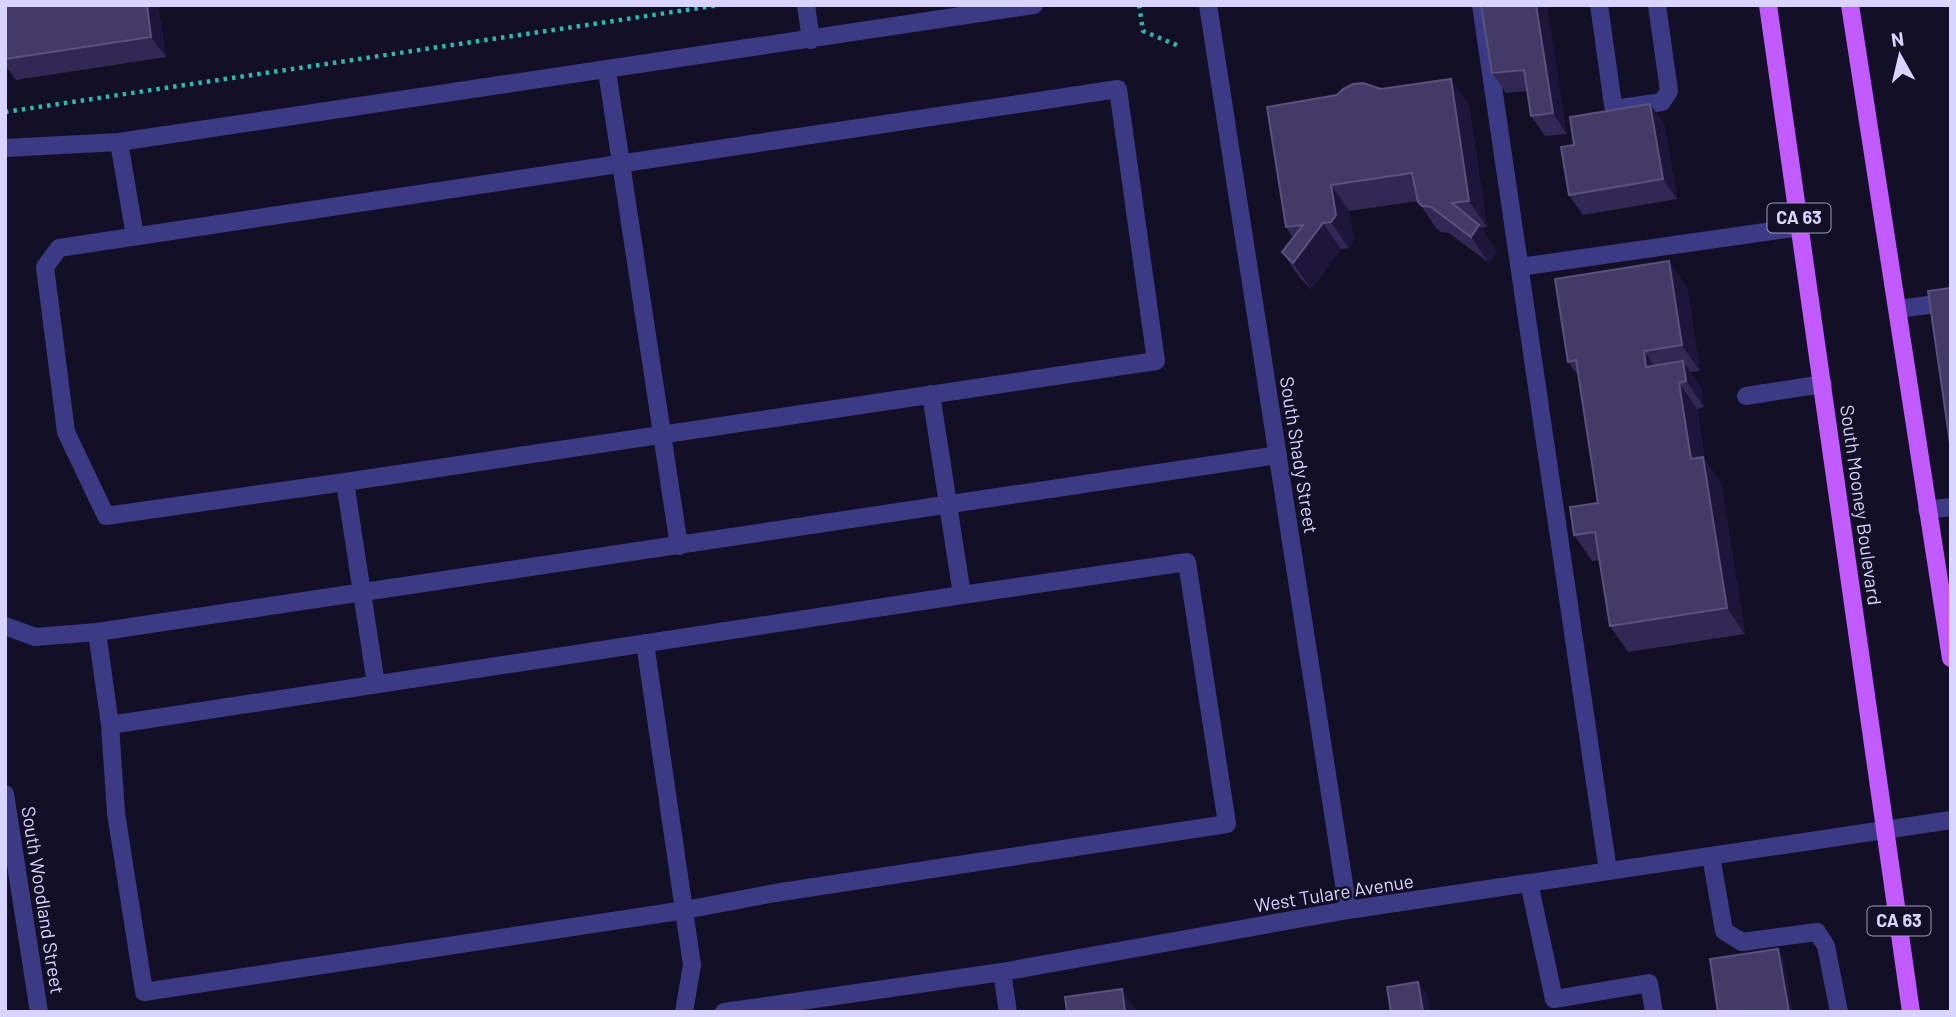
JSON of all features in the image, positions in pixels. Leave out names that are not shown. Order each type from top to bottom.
[{"type":"main road","name":"South Mooney Boulevard","points":[[1768,5],[1912,1012]]},
{"type":"main road","points":[[1850,5],[1927,510],[1948,620],[1951,658]]},
{"type":"street","points":[[806,5],[811,40]]},
{"type":"street","points":[[5,148],[119,142],[1034,5]]},
{"type":"street","name":"South Shady Street","points":[[1209,5],[1348,910]]},
{"type":"street","points":[[1481,5],[1608,871]]},
{"type":"street","points":[[1599,5],[1613,105],[1621,108],[1662,102],[1670,91],[1657,5]]},
{"type":"street","points":[[607,71],[679,546]]},
{"type":"street","points":[[1118,89],[1156,361],[106,516],[66,432],[45,267],[59,248],[135,236],[1118,89]]},
{"type":"street","points":[[119,142],[135,236]]},
{"type":"street","points":[[1520,267],[1800,227]]},
{"type":"street","points":[[1898,309],[1951,302]]},
{"type":"street","points":[[1746,396],[1823,384]]},
{"type":"street","points":[[931,394],[962,595]]},
{"type":"street","points":[[5,626],[34,637],[97,632],[1278,455]]},
{"type":"street","points":[[345,482],[376,684]]},
{"type":"street","points":[[1927,510],[1951,507]]},
{"type":"street","points":[[97,632],[110,725],[116,813],[144,992],[1227,824],[1187,562],[110,725]]},
{"type":"street","points":[[645,643],[692,965],[684,1012]]},
{"type":"street","name":"South Woodland Street","points":[[5,794],[38,1012]]},
{"type":"street","name":"West Tulare Avenue","points":[[724,1012],[1002,972],[1348,910],[1951,820]]},
{"type":"street","points":[[1711,856],[1724,930],[1742,942],[1817,932],[1826,946],[1839,1012]]},
{"type":"street","points":[[1529,883],[1553,999],[1649,983],[1654,1012]]},
{"type":"street","points":[[1002,972],[1008,1012]]},
{"type":"path","points":[[5,112],[720,5]]},
{"type":"path","points":[[1139,5],[1143,31],[1179,46]]},
{"type":"building","points":[[5,5],[147,5],[151,37],[5,59]]},
{"type":"building","points":[[1481,5],[1536,5],[1553,113],[1531,116],[1524,70],[1492,73]]},
{"type":"building","points":[[1451,79],[1469,201],[1452,203],[1479,225],[1471,237],[1431,207],[1422,206],[1418,202],[1412,173],[1331,185],[1336,215],[1331,222],[1323,223],[1293,263],[1282,252],[1303,225],[1286,227],[1267,107],[1337,95],[1353,84],[1363,83],[1381,89]]},
{"type":"building","points":[[1650,104],[1663,179],[1569,195],[1561,147],[1574,145],[1570,117]]},
{"type":"building","points":[[1669,261],[1682,345],[1644,351],[1646,367],[1683,361],[1686,381],[1679,383],[1691,459],[1703,457],[1727,608],[1610,626],[1595,532],[1574,535],[1570,507],[1598,503],[1576,360],[1568,362],[1555,279]]},
{"type":"building","points":[[1951,288],[1951,450],[1928,291]]},
{"type":"building","points":[[1778,949],[1789,1012],[1718,1012],[1710,959]]},
{"type":"building","points":[[1418,982],[1423,1012],[1391,1012],[1387,987]]},
{"type":"building","points":[[1122,989],[1125,1012],[1067,1012],[1065,997]]}]
